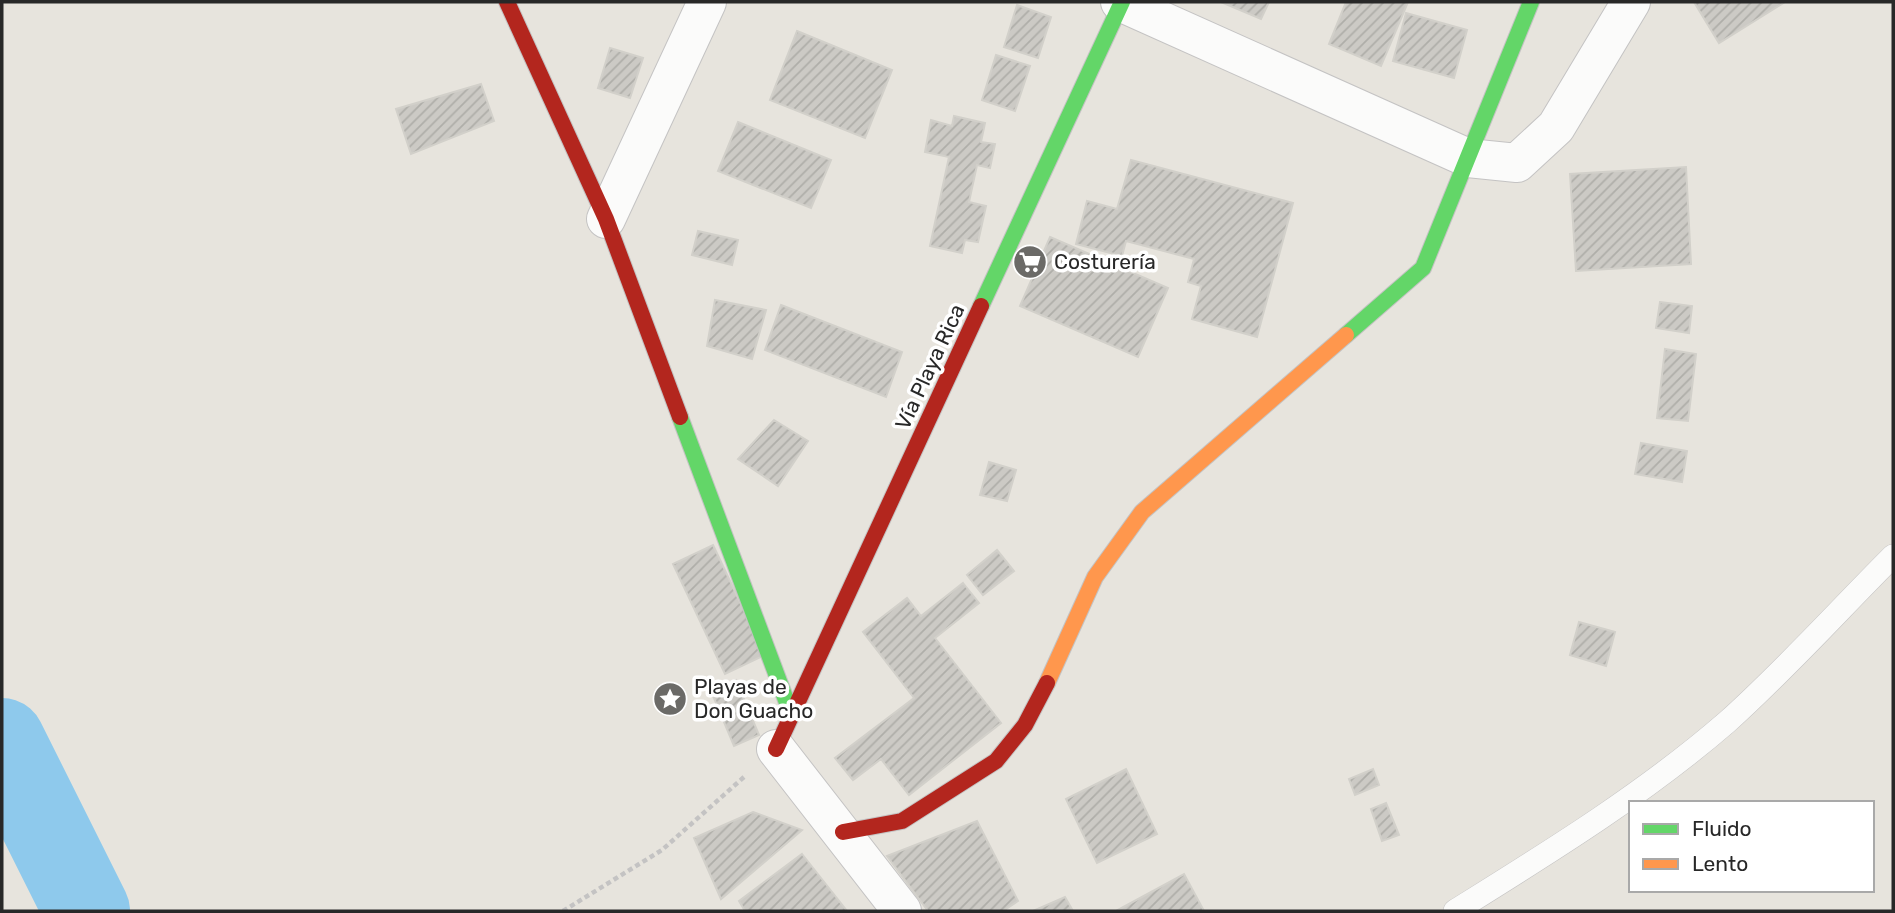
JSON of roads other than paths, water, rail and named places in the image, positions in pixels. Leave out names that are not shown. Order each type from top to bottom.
[{"type":"street","points":[[507,2],[606,219],[792,716]]},
{"type":"street","points":[[606,219],[707,2]]},
{"type":"street","points":[[1121,2],[1468,158],[1517,163],[1556,127],[1631,2]]},
{"type":"street","name":"Vía Playa Rica","points":[[776,750],[1121,2]]},
{"type":"street","points":[[843,832],[902,821],[996,761],[1025,724],[1064,652],[1095,577],[1142,512],[1423,268],[1531,2]]},
{"type":"street","points":[[776,750],[843,832],[902,911]]},
{"type":"lane","points":[[1455,911],[1618,804],[1726,722],[1893,556]]},
{"type":"waterway","points":[[2,741],[87,911]]},
{"type":"place","name":"Costurería","points":[[1030,262]]},
{"type":"place","name":"Playas de Don Guacho","points":[[670,699]]}]
